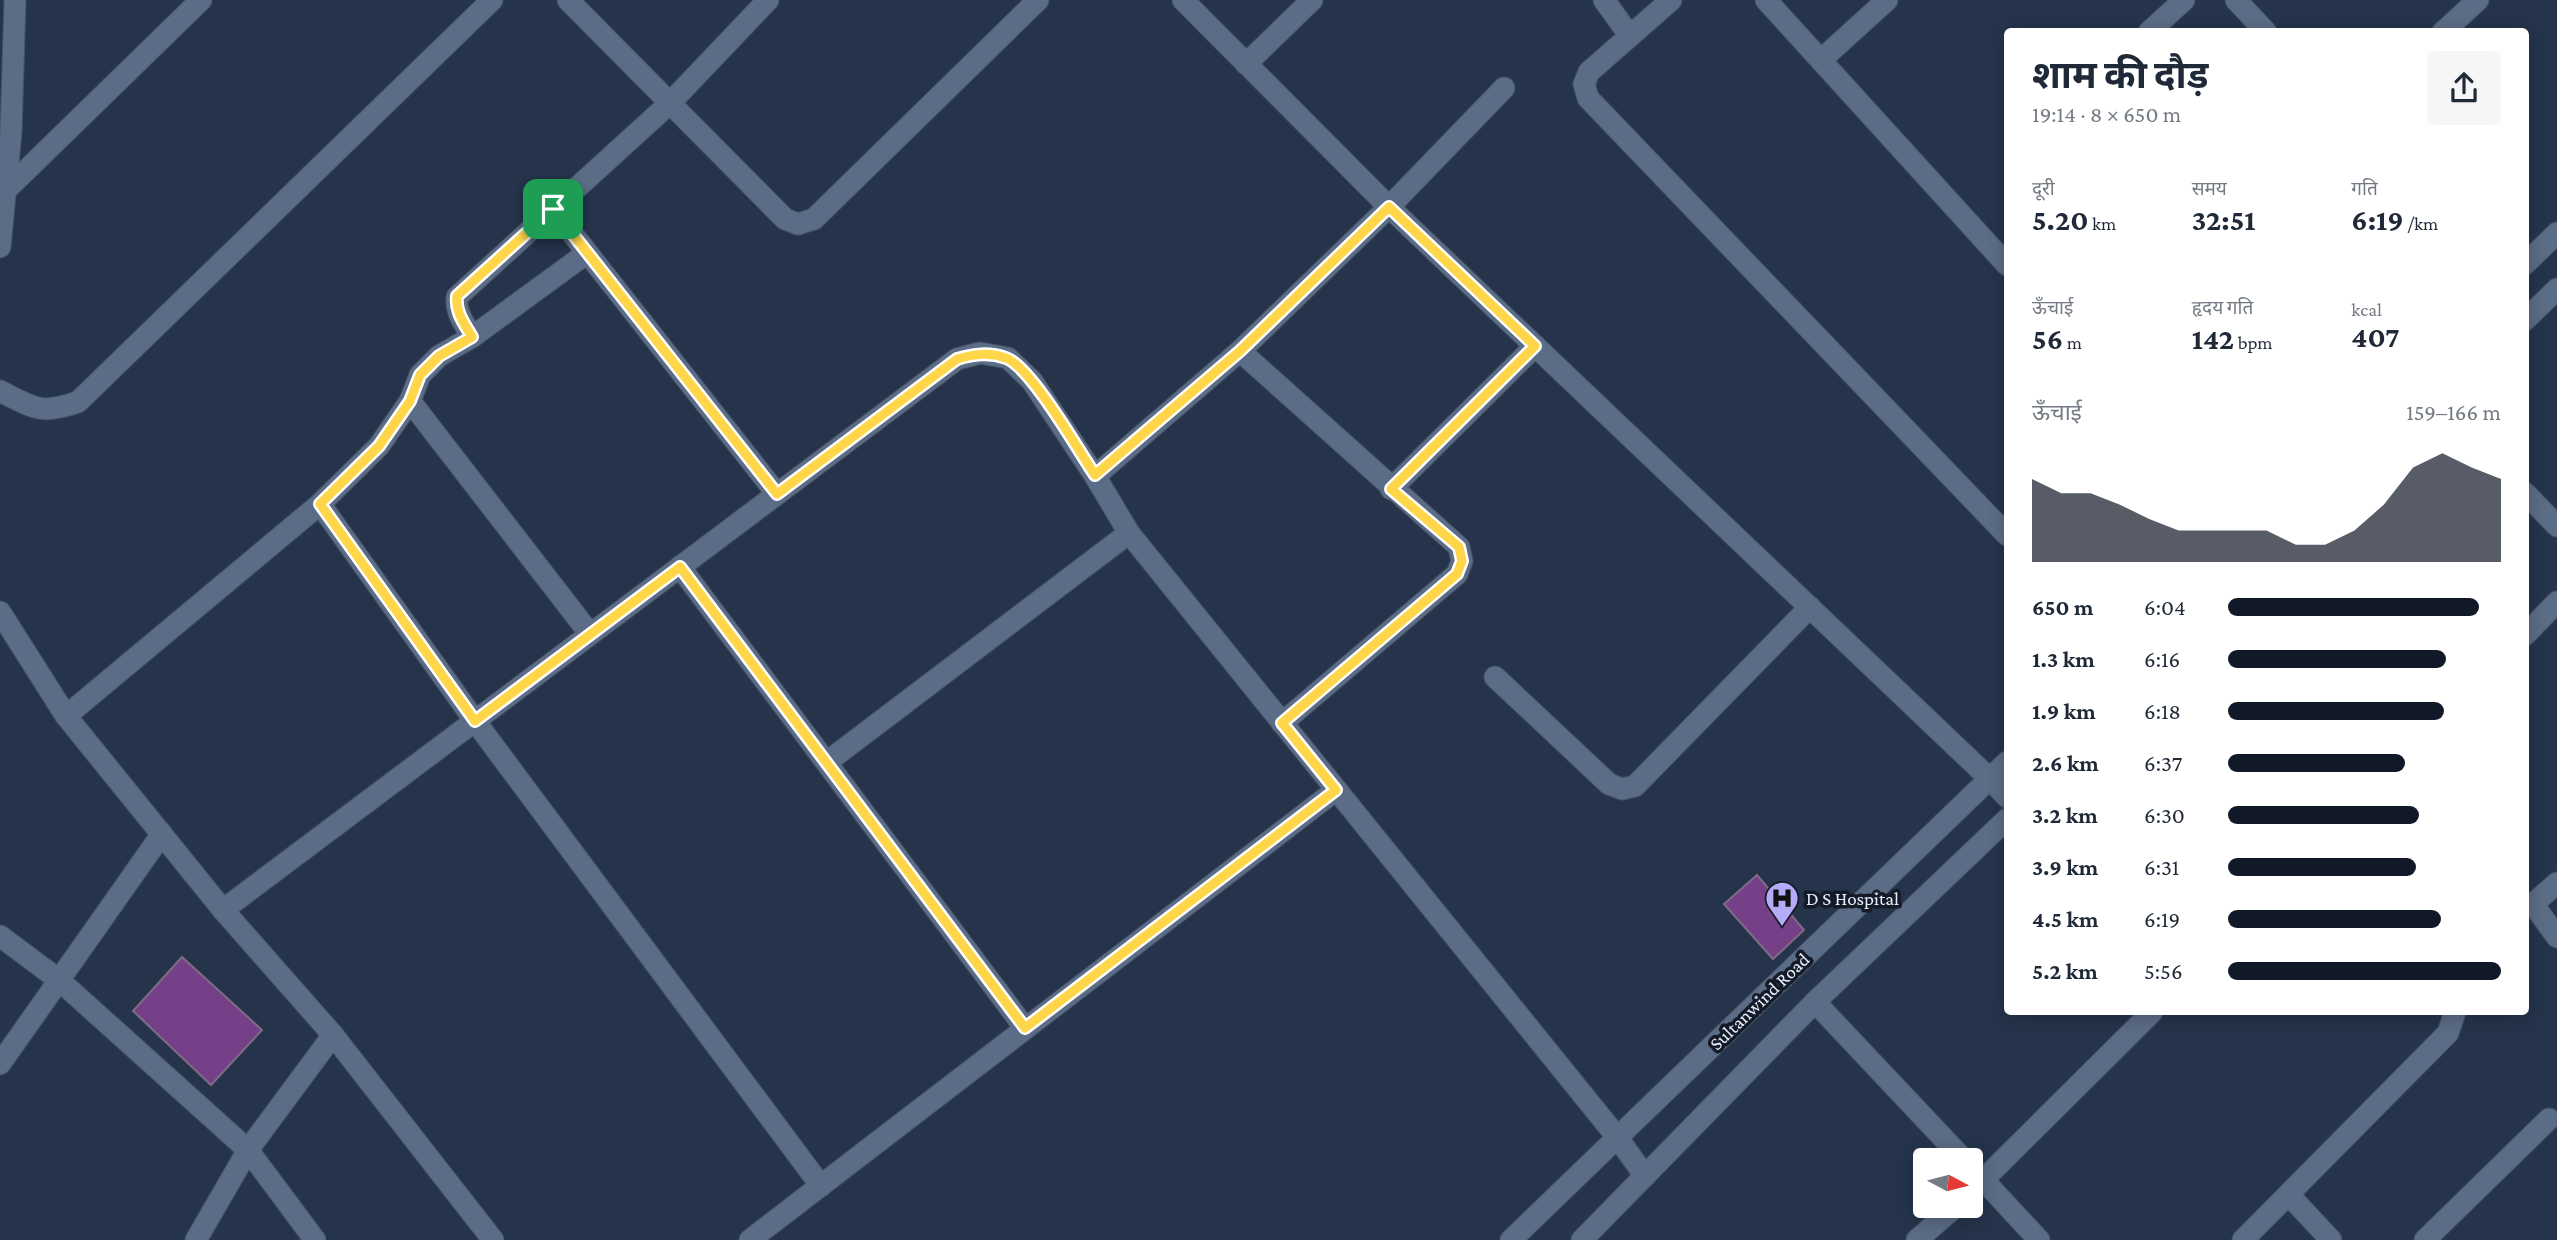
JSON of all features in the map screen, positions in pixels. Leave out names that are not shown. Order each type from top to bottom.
[{"type":"street","points":[[0,247],[7,189],[6,79],[15,0]]},
{"type":"street","points":[[7,189],[201,0]]},
{"type":"street","points":[[0,391],[33,408],[56,410],[78,402],[492,0]]},
{"type":"street","points":[[568,0],[785,219],[798,224],[814,219],[1038,0]]},
{"type":"street","points":[[472,337],[456,306],[457,296],[670,103],[768,0]]},
{"type":"street","points":[[1183,0],[1389,207],[2004,794]]},
{"type":"street","points":[[1246,64],[1312,0]]},
{"type":"street","points":[[1605,0],[1630,36]]},
{"type":"street","points":[[1671,0],[1589,72],[1584,85],[1588,98],[2004,532]]},
{"type":"street","points":[[1766,0],[2004,262]]},
{"type":"street","points":[[1821,60],[1886,0]]},
{"type":"street","points":[[2153,28],[2184,0]]},
{"type":"street","points":[[2235,0],[2262,28]]},
{"type":"street","points":[[2447,28],[2478,0]]},
{"type":"street","points":[[1095,475],[1240,351],[1389,207],[1504,88]]},
{"type":"street","points":[[553,209],[777,494]]},
{"type":"street","points":[[2529,260],[2557,233]]},
{"type":"street","points":[[66,716],[320,504],[379,446],[410,401],[420,375],[439,356],[472,337],[587,253]]},
{"type":"street","points":[[2529,316],[2557,289]]},
{"type":"street","points":[[1391,489],[1535,346]]},
{"type":"street","points":[[1240,351],[1391,489],[1459,547],[1462,561],[1457,574],[1282,723]]},
{"type":"street","points":[[223,910],[957,359],[980,353],[1008,358],[1032,381],[1095,475],[1129,533],[1617,1137],[1645,1176]]},
{"type":"street","points":[[410,401],[590,634]]},
{"type":"street","points":[[2529,497],[2557,526]]},
{"type":"street","points":[[320,504],[475,721],[821,1186]]},
{"type":"street","points":[[827,762],[1129,533]]},
{"type":"street","points":[[680,567],[1025,1028]]},
{"type":"street","points":[[2529,631],[2557,602]]},
{"type":"street","points":[[1495,677],[1609,784],[1622,789],[1635,786],[1810,607]]},
{"type":"street","points":[[0,612],[66,716],[223,910],[333,1035],[493,1240]]},
{"type":"street","name":"Sultanwind Road","points":[[1511,1240],[2004,765]]},
{"type":"street","points":[[750,1240],[1336,790]]},
{"type":"street","points":[[1582,1240],[1815,1002],[2004,822]]},
{"type":"street","points":[[0,1064],[162,834]]},
{"type":"street","points":[[2557,883],[2529,900],[2557,937]]},
{"type":"street","points":[[0,936],[59,980],[248,1150],[315,1240]]},
{"type":"street","points":[[1815,1002],[1953,1148]]},
{"type":"street","points":[[1983,1172],[2149,1015]]},
{"type":"street","points":[[2243,1240],[2448,1033],[2454,1015]]},
{"type":"street","points":[[196,1240],[248,1150],[333,1035]]},
{"type":"street","points":[[2425,1240],[2549,1119]]},
{"type":"street","points":[[1983,1188],[2039,1240]]},
{"type":"street","points":[[2289,1195],[2330,1240]]},
{"type":"street","points":[[1917,1240],[1942,1218]]},
{"type":"building","points":[[1757,875],[1804,930],[1773,959],[1724,904]]},
{"type":"building","points":[[182,957],[262,1030],[211,1085],[133,1011]]},
{"type":"place","name":"D S Hospital","points":[[1782,928]]},
{"type":"route","points":[[1389,207],[1535,346],[1391,489],[1459,547],[1462,561],[1457,574],[1282,723],[1336,790],[1025,1028],[680,567],[475,721],[320,504],[379,446],[410,401],[420,375],[439,356],[472,337],[456,306],[457,296],[553,209],[777,494],[957,359],[980,353],[1008,358],[1032,381],[1095,475],[1240,351],[1389,207]]}]
